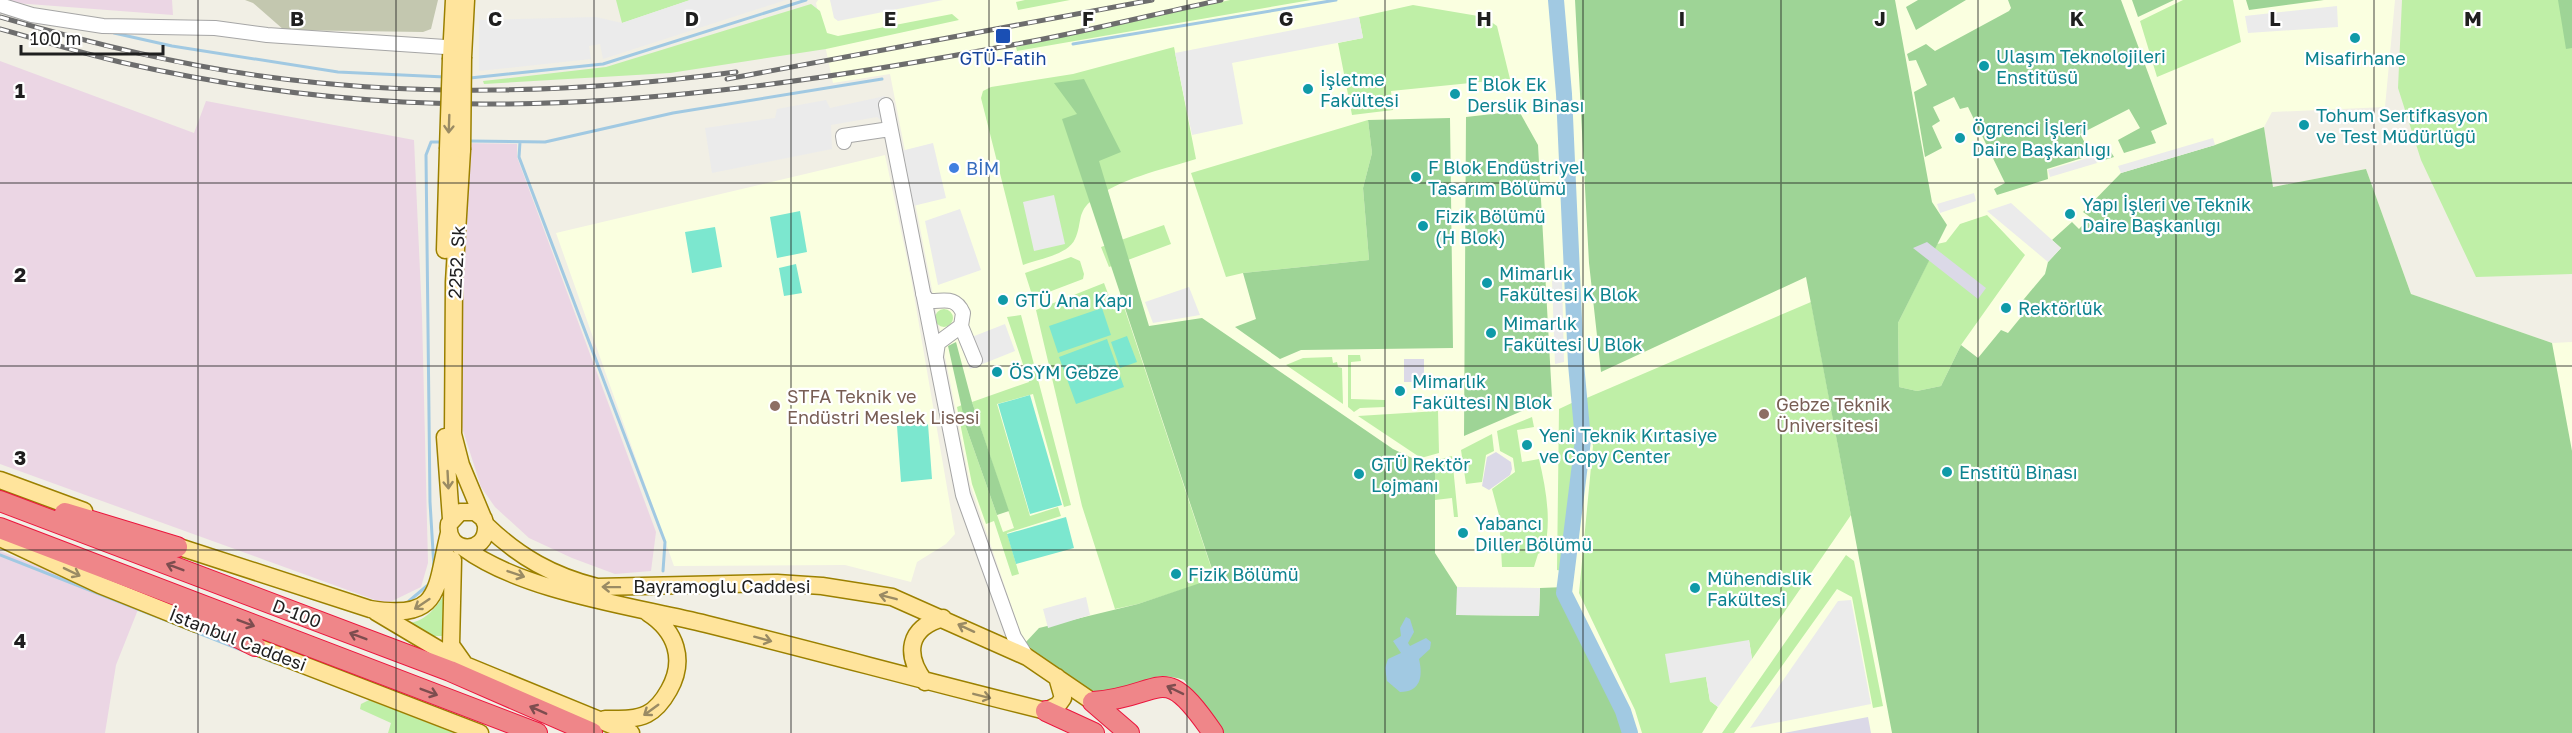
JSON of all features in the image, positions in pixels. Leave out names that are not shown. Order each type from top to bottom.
[{"type":"highway","points":[[0,493],[177,547]]},
{"type":"highway","name":"D-100","points":[[0,501],[596,726]]},
{"type":"highway","points":[[0,528],[74,558],[255,646]]},
{"type":"highway","name":"D-100","points":[[74,558],[537,733]]},
{"type":"highway","points":[[1094,702],[1118,700],[1148,688],[1167,686],[1182,693],[1192,702],[1213,733]]},
{"type":"highway","points":[[1094,702],[1129,733]]},
{"type":"highway","points":[[1046,711],[1094,733]]},
{"type":"main road","name":"2252. Sk","points":[[454,0],[458,53],[443,389],[456,537]]},
{"type":"main road","name":"2252. Sk","points":[[458,53],[466,0]]},
{"type":"main road","name":"2252. Sk","points":[[455,149],[453,434],[461,465],[485,522]]},
{"type":"main road","points":[[0,480],[177,547],[370,609],[391,612],[408,612],[429,600],[439,586],[465,511],[475,512],[485,522],[481,543],[456,537]]},
{"type":"main road","name":"Bayramoğlu Caddesi","points":[[485,522],[537,566],[573,581],[597,587],[777,583],[822,586],[892,597],[1027,657],[1094,702]]},
{"type":"main road","points":[[456,537],[451,567],[451,645],[465,665]]},
{"type":"main road","name":"Bayramoğlu Caddesi","points":[[456,537],[484,562],[579,595],[639,608],[1046,711]]},
{"type":"main road","name":"İstanbul Caddesi","points":[[0,538],[100,585],[480,733]]},
{"type":"main road","points":[[596,726],[646,715],[664,700],[676,675],[678,657],[672,637],[663,624],[639,608]]},
{"type":"main road","points":[[370,609],[465,665],[596,726],[631,733]]},
{"type":"main road","points":[[925,682],[912,660],[913,640],[920,629],[943,618]]},
{"type":"main road","points":[[1046,711],[1063,698],[1057,677]]},
{"type":"street","points":[[0,6],[32,15],[103,26],[215,28],[458,53]]},
{"type":"street","points":[[886,105],[963,495],[1005,615],[1014,637],[1027,657]]},
{"type":"street","points":[[844,142],[843,136],[890,129]]},
{"type":"street","points":[[923,294],[928,301],[945,299],[956,303],[963,314],[961,326],[975,360]]},
{"type":"street","points":[[936,366],[938,343],[961,326]]},
{"type":"street","points":[[992,640],[1004,632],[1005,615]]},
{"type":"shaded area","points":[[6,0],[172,0],[173,15],[15,3]]},
{"type":"shaded area","points":[[245,0],[438,0],[431,29],[423,32],[284,30],[253,3]]},
{"type":"shaded area","points":[[690,0],[786,0],[603,59],[600,44],[589,46],[591,59],[479,71],[479,20],[596,17],[622,23]]},
{"type":"shaded area","name":"Gebze Teknik Üniversitesi","points":[[818,0],[2395,0],[2385,107],[2272,112],[2264,127],[2273,187],[2366,169],[2411,294],[2552,343],[2572,342],[2572,733],[1224,733],[1184,680],[1156,675],[1116,693],[1024,643],[970,484],[890,74],[833,83],[816,3]]},
{"type":"shaded area","points":[[830,0],[943,0],[838,21],[834,18]]},
{"type":"shaded area","points":[[2337,6],[2338,27],[2248,33],[2245,16]]},
{"type":"shaded area","points":[[1359,17],[1363,38],[1232,63],[1243,124],[1192,135],[1175,53]]},
{"type":"shaded area","points":[[0,61],[194,133],[206,101],[414,140],[422,315],[428,563],[421,587],[386,604],[0,464]]},
{"type":"shaded area","points":[[885,96],[883,122],[877,117],[831,125],[832,149],[712,173],[705,128],[775,118],[777,109],[826,100],[830,108]]},
{"type":"shaded area","points":[[2213,138],[2215,145],[2121,173],[2118,166]]},
{"type":"shaded area","points":[[462,143],[517,144],[517,157],[656,532],[651,571],[615,574],[572,558],[529,538],[495,507],[481,487],[459,418]]},
{"type":"shaded area","points":[[933,143],[946,198],[913,206],[901,151]]},
{"type":"shaded area","name":"STFA Teknik ve Endüstri Meslek Lisesi","points":[[885,155],[911,278],[955,534],[946,544],[917,562],[911,582],[845,565],[674,566],[556,233]]},
{"type":"shaded area","points":[[2094,156],[2097,163],[2050,177],[2048,170]]},
{"type":"shaded area","points":[[1974,193],[1976,201],[1940,213],[1937,204]]},
{"type":"shaded area","points":[[1054,195],[1065,244],[1034,251],[1023,202]]},
{"type":"shaded area","points":[[2011,203],[2061,248],[2048,262],[1987,211]]},
{"type":"shaded area","points":[[960,209],[981,270],[938,285],[925,221]]},
{"type":"shaded area","points":[[1927,242],[1986,288],[1978,299],[1913,248]]},
{"type":"shaded area","points":[[1562,278],[1564,362],[1555,364],[1552,281]]},
{"type":"shaded area","points":[[1189,287],[1200,315],[1153,323],[1145,302]]},
{"type":"shaded area","points":[[1005,324],[1015,351],[970,369],[959,342]]},
{"type":"shaded area","points":[[1404,359],[1424,359],[1424,382],[1404,382]]},
{"type":"shaded area","points":[[1496,452],[1511,462],[1512,469],[1510,475],[1489,490],[1482,486],[1487,457]]},
{"type":"shaded area","points":[[0,551],[139,607],[116,665],[105,733],[0,733]]},
{"type":"shaded area","points":[[1457,587],[1540,588],[1539,616],[1456,615]]},
{"type":"shaded area","points":[[1086,597],[1090,615],[1048,628],[1043,609]]},
{"type":"shaded area","points":[[1851,600],[1871,704],[1750,728],[1838,601]]},
{"type":"shaded area","points":[[1749,640],[1752,659],[1718,707],[1710,701],[1706,677],[1670,683],[1665,654]]},
{"type":"shaded area","points":[[1868,717],[1871,733],[1784,733]]},
{"type":"green space","points":[[616,0],[690,0],[622,23]]},
{"type":"green space","points":[[1070,0],[1018,10],[1016,2]]},
{"type":"green space","points":[[1230,0],[1311,0],[1017,51],[1016,47]]},
{"type":"green space","points":[[1575,0],[1895,0],[1932,202],[1947,225],[1898,323],[1899,387],[1917,391],[1941,386],[1961,345],[1978,358],[2001,330],[2008,333],[2026,311],[2019,305],[2045,274],[2048,262],[2061,248],[2052,240],[2072,222],[2079,229],[2090,217],[2083,212],[2121,173],[2215,145],[2264,127],[2273,187],[2366,169],[2411,294],[2552,343],[2572,451],[2572,733],[1892,733],[1806,277],[1601,372],[1589,263]]},
{"type":"green space","points":[[1918,0],[1966,0],[1916,30],[1906,7]]},
{"type":"green space","points":[[2008,0],[2121,0],[2167,124],[2151,131],[2156,143],[2124,153],[2118,140],[2140,128],[2129,109],[2080,134],[2090,152],[2106,144],[2114,157],[2098,162],[2095,154],[2047,169],[2048,179],[1997,195],[1994,189],[2005,183],[1968,107],[1960,109],[1954,97],[1933,107],[1940,121],[1932,126],[1942,148],[1925,157],[1914,92],[1927,85],[1916,60],[1909,61],[1907,54],[1926,44],[1935,51],[2009,11],[2011,8]]},
{"type":"green space","points":[[2132,0],[2174,0],[2138,17]]},
{"type":"green space","points":[[2183,0],[2233,0],[2241,42],[2157,77],[2140,21]]},
{"type":"green space","points":[[2246,0],[2324,0],[2249,10]]},
{"type":"green space","points":[[2402,0],[2572,0],[2572,274],[2476,277],[2421,160],[2398,88]]},
{"type":"green space","points":[[2558,0],[2572,0],[2572,48],[2566,49]]},
{"type":"green space","points":[[811,4],[820,11],[827,33],[838,36],[952,14],[959,20],[826,49],[670,73],[484,84],[483,81],[606,67]]},
{"type":"green space","points":[[1413,5],[1484,17],[1497,26],[1510,79],[1391,91],[1393,110],[1352,115],[1338,43],[1363,38],[1359,17]]},
{"type":"green space","points":[[1174,47],[1196,159],[1127,181],[1101,194],[1083,210],[1075,239],[1066,249],[1023,265],[981,98],[983,91],[991,87],[1073,74]]},
{"type":"green space","points":[[1084,79],[1121,152],[1099,161],[1149,326],[1202,318],[1393,449],[1435,469],[1435,553],[1457,587],[1457,615],[1539,616],[1540,588],[1565,587],[1564,593],[1623,711],[1630,733],[1224,733],[1184,680],[1162,676],[1124,691],[1103,693],[1091,690],[1066,677],[1025,643],[1039,628],[1138,604],[1215,578],[1062,119],[1077,114],[1054,83]]},
{"type":"green space","points":[[1519,111],[1538,145],[1552,398],[1464,436],[1466,117]]},
{"type":"green space","points":[[1450,118],[1453,348],[1301,350],[1280,359],[1235,327],[1256,319],[1243,273],[1369,260],[1363,188],[1372,153],[1368,120]]},
{"type":"green space","points":[[1368,120],[1372,153],[1363,188],[1369,260],[1243,273],[1226,277],[1191,173]]},
{"type":"green space","points":[[800,211],[807,252],[777,258],[770,217]]},
{"type":"green space","points":[[1987,215],[2025,255],[1961,345],[1941,386],[1917,391],[1899,387],[1898,323],[1937,244],[1946,242],[1960,224]]},
{"type":"green space","points":[[1164,225],[1171,244],[1109,267],[1101,247]]},
{"type":"green space","points":[[715,227],[722,267],[692,273],[685,232]]},
{"type":"green space","points":[[1071,257],[1080,261],[1084,274],[1083,279],[1033,298],[1025,273]]},
{"type":"green space","points":[[796,264],[802,293],[784,296],[779,268]]},
{"type":"green space","points":[[1104,283],[1113,307],[1123,304],[1215,579],[1138,604],[1115,609],[1082,506],[1036,310]]},
{"type":"green space","points":[[1811,302],[1851,515],[1752,659],[1749,640],[1706,677],[1710,701],[1718,707],[1702,733],[1642,733],[1635,710],[1579,593],[1593,446],[1582,400]]},
{"type":"green space","points":[[1102,308],[1111,335],[1058,353],[1049,326]]},
{"type":"green space","points":[[944,309],[952,314],[953,318],[948,326],[944,327],[936,322],[935,318],[940,310]]},
{"type":"green space","points":[[1021,315],[1071,505],[1064,507],[1033,394],[997,404],[1030,516],[1058,507],[1061,516],[1007,533],[1019,574],[1012,576],[994,521],[986,524],[972,484],[957,407],[962,405],[966,427],[1003,532],[1014,528],[972,402],[1029,382],[1007,317]]},
{"type":"green space","points":[[1127,336],[1137,362],[1120,368],[1111,342]]},
{"type":"green space","points":[[1107,339],[1124,387],[1076,404],[1059,357]]},
{"type":"green space","points":[[956,342],[972,402],[1009,511],[997,515],[966,427],[948,346]]},
{"type":"green space","points":[[1348,355],[1360,355],[1361,361],[1351,362],[1351,399],[1385,400],[1385,407],[1360,408],[1354,412],[1348,407]]},
{"type":"green space","points":[[1332,357],[1333,363],[1337,362],[1338,367],[1342,368],[1343,404],[1286,365],[1303,358]]},
{"type":"green space","points":[[1030,395],[1062,505],[1030,514],[998,404]]},
{"type":"green space","points":[[1576,401],[1580,448],[1567,572],[1557,570],[1559,409]]},
{"type":"green space","points":[[1438,411],[1439,453],[1421,458],[1358,416]]},
{"type":"green space","points":[[1532,417],[1534,427],[1517,430],[1522,462],[1539,459],[1547,505],[1548,528],[1544,551],[1538,554],[1534,567],[1502,567],[1499,515],[1492,489],[1515,472],[1513,458],[1500,451],[1497,431]]},
{"type":"green space","points":[[928,424],[932,479],[901,482],[897,426]]},
{"type":"green space","points":[[1492,434],[1494,451],[1486,455],[1482,482],[1466,484],[1461,450]]},
{"type":"green space","points":[[1452,456],[1458,517],[1454,517],[1452,498],[1435,500],[1434,461]]},
{"type":"green space","points":[[1066,517],[1074,548],[1016,564],[1007,534]]},
{"type":"green space","points":[[1846,555],[1854,561],[1883,706],[1873,708],[1852,597],[1837,589],[1734,733],[1722,733]]},
{"type":"green space","points":[[445,593],[442,636],[434,636],[409,623],[421,619],[430,612]]},
{"type":"green space","points":[[369,700],[454,733],[388,733],[391,723],[360,709],[361,704]]},
{"type":"water","points":[[1406,617],[1410,619],[1414,632],[1408,643],[1410,646],[1426,638],[1431,642],[1430,649],[1419,659],[1421,671],[1419,682],[1412,689],[1400,692],[1387,681],[1385,668],[1388,659],[1401,653],[1393,641],[1401,636],[1400,628]]},
{"type":"waterway","points":[[470,78],[603,64],[806,0]]},
{"type":"waterway","points":[[1073,44],[1336,0]]},
{"type":"waterway","points":[[1556,0],[1564,94],[1576,364],[1583,440],[1564,593],[1623,711],[1630,733]]},
{"type":"waterway","points":[[114,33],[172,46],[338,72],[445,77]]},
{"type":"waterway","points":[[469,141],[545,142],[673,113],[882,79]]},
{"type":"waterway","points":[[434,568],[430,502],[426,155],[431,142],[441,142]]},
{"type":"waterway","points":[[520,142],[519,157],[665,542],[663,571]]},
{"type":"waterway","points":[[0,555],[244,651]]},
{"type":"waterway","points":[[409,601],[428,585]]},
{"type":"waterway","points":[[253,654],[275,663]]},
{"type":"railway","points":[[727,79],[1152,0]]},
{"type":"railway","points":[[0,29],[90,55],[155,70],[296,93],[403,102],[560,103],[720,90],[878,69],[1057,36],[1221,0]]},
{"type":"railway","points":[[0,17],[162,59],[261,76],[380,88],[439,90],[558,88],[617,85],[736,72]]},
{"type":"place","name":"GTÜ-Fatih","points":[[1003,36]]},
{"type":"place","name":"Misafirhane","points":[[2355,38]]},
{"type":"place","name":"Ulaşım Teknolojileri Enstitüsü","points":[[1984,66]]},
{"type":"place","name":"İşletme Fakültesi","points":[[1308,89]]},
{"type":"place","name":"E Blok Ek Derslik Binası","points":[[1455,94]]},
{"type":"place","name":"Tohum Sertifkasyon ve Test Müdürlüğü","points":[[2304,125]]},
{"type":"place","name":"Öğrenci İşleri Daire Başkanlığı","points":[[1960,138]]},
{"type":"place","name":"BİM","points":[[954,168]]},
{"type":"place","name":"F Blok Endüstriyel Tasarım Bölümü","points":[[1416,177]]},
{"type":"place","name":"Yapı İşleri ve Teknik Daire Başkanlığı","points":[[2070,214]]},
{"type":"place","name":"Fizik Bölümü (H Blok)","points":[[1423,226]]},
{"type":"place","name":"Mimarlık Fakültesi K Blok","points":[[1487,283]]},
{"type":"place","name":"GTÜ Ana Kapı","points":[[1003,300]]},
{"type":"place","name":"Rektörlük","points":[[2006,308]]},
{"type":"place","name":"Mimarlık Fakültesi U Blok","points":[[1491,333]]},
{"type":"place","name":"ÖSYM Gebze","points":[[997,372]]},
{"type":"place","name":"Mimarlık Fakültesi N Blok","points":[[1400,391]]},
{"type":"place","name":"STFA Teknik ve Endüstri Meslek Lisesi","points":[[775,406]]},
{"type":"place","name":"Gebze Teknik Üniversitesi","points":[[1764,414]]},
{"type":"place","name":"Yeni Teknik Kırtasiye ve Copy Center","points":[[1527,445]]},
{"type":"place","name":"Enstitü Binası","points":[[1947,472]]},
{"type":"place","name":"GTÜ Rektör Lojmanı","points":[[1359,474]]},
{"type":"place","name":"Yabancı Diller Bölümü","points":[[1463,533]]},
{"type":"place","name":"Fizik Bölümü","points":[[1176,574]]},
{"type":"place","name":"Mühendislik Fakültesi","points":[[1695,588]]}]
